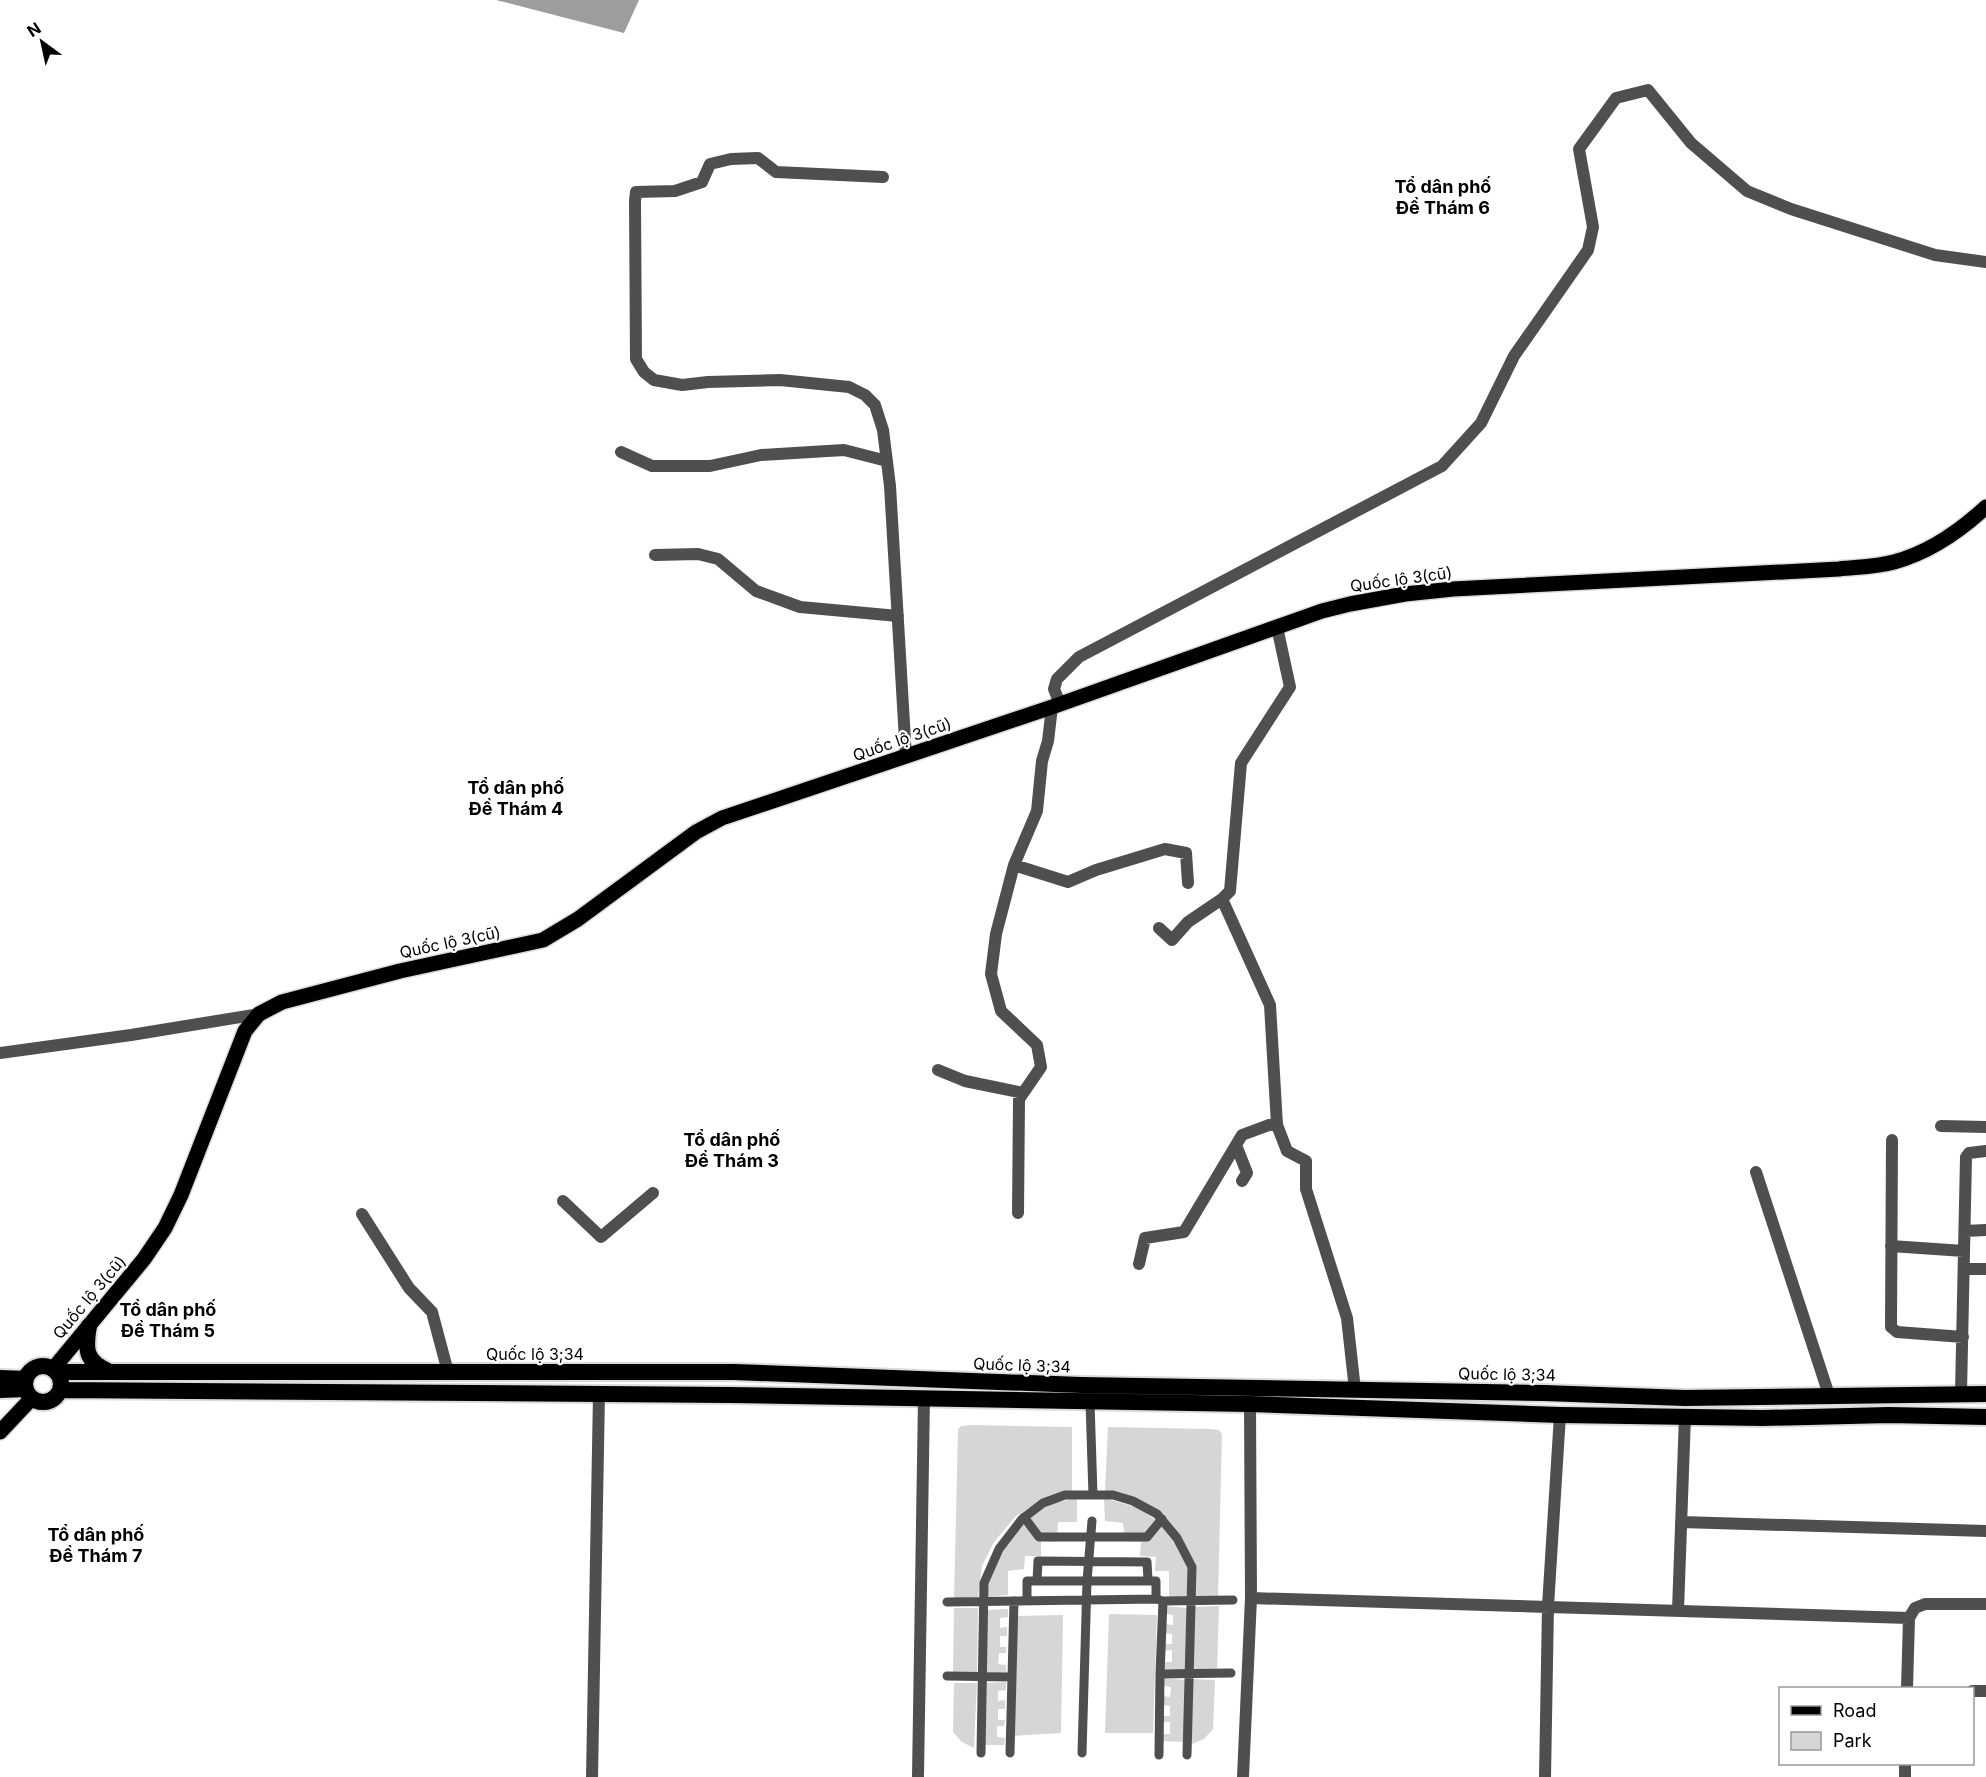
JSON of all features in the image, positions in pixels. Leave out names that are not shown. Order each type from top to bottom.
[{"type":"highway","points":[[88,1326],[86,1343],[89,1355],[96,1365],[109,1372]]},
{"type":"highway","points":[[0,1378],[28,1389],[45,1401],[54,1398],[60,1390],[61,1380],[54,1370],[39,1366],[31,1371],[28,1389]]},
{"type":"highway","name":"Quốc lộ 3;34","points":[[54,1370],[109,1372],[729,1372],[1250,1396],[1560,1415],[1763,1418],[1889,1415],[1986,1417]]},
{"type":"highway","points":[[729,1372],[729,1395]]},
{"type":"highway","points":[[924,1380],[924,1398]]},
{"type":"highway","points":[[0,1390],[28,1389]]},
{"type":"highway","name":"Quốc lộ 3;34","points":[[60,1390],[729,1395],[1090,1402],[1250,1396],[1355,1389],[1685,1398],[1986,1394]]},
{"type":"highway","points":[[1560,1415],[1581,1394]]},
{"type":"highway","points":[[1829,1395],[1830,1416]]},
{"type":"main road","name":"Quốc lộ 3(cũ)","points":[[54,1370],[144,1259],[165,1228],[181,1195],[245,1031],[259,1014],[282,1002],[400,971],[543,940],[578,919],[696,832],[722,818],[906,757],[1341,606],[1405,594],[1464,589],[1839,569],[1893,562],[1936,544],[1986,507]]},
{"type":"main road","points":[[0,1432],[28,1389]]},
{"type":"street","points":[[1018,1213],[1019,1099],[1041,1067],[1037,1045],[1001,1011],[991,974],[996,934],[1014,865],[1037,811],[1042,761],[1056,705],[1054,689],[1057,679],[1079,657],[1442,466],[1480,423],[1514,356],[1588,250],[1593,228],[1579,149],[1616,98],[1648,90],[1690,143],[1747,191],[1791,209],[1935,255],[1986,262]]},
{"type":"street","points":[[883,177],[776,172],[758,158],[731,159],[710,164],[702,182],[675,191],[636,192],[636,359],[644,372],[654,380],[682,385],[780,380],[849,387],[865,395],[875,405],[883,430],[887,462],[906,757]]},
{"type":"street","points":[[621,452],[652,466],[710,466],[761,455],[844,450],[887,462]]},
{"type":"street","points":[[655,555],[698,554],[718,559],[756,591],[800,607],[898,615]]},
{"type":"street","points":[[1159,928],[1172,940],[1188,922],[1230,891],[1241,763],[1290,687],[1277,627]]},
{"type":"street","points":[[1014,865],[1068,882],[1096,870],[1165,849],[1186,853],[1188,883]]},
{"type":"street","points":[[1222,899],[1270,1005],[1277,1122],[1287,1151],[1306,1161],[1306,1189],[1347,1318],[1355,1389]]},
{"type":"street","points":[[0,1053],[259,1014]]},
{"type":"street","points":[[938,1070],[965,1081],[1023,1093]]},
{"type":"street","points":[[1139,1264],[1145,1238],[1184,1232],[1242,1135],[1277,1122]]},
{"type":"street","points":[[1941,1126],[1986,1127]]},
{"type":"street","points":[[1892,1140],[1890,1324],[1897,1332],[1963,1337]]},
{"type":"street","points":[[1236,1145],[1247,1173],[1242,1181]]},
{"type":"street","points":[[1961,1393],[1966,1157],[1969,1153],[1986,1151]]},
{"type":"street","points":[[1756,1172],[1829,1395]]},
{"type":"street","points":[[563,1200],[601,1237],[653,1193]]},
{"type":"street","points":[[362,1214],[409,1288],[432,1311],[448,1372]]},
{"type":"street","points":[[1965,1231],[1986,1230]]},
{"type":"street","points":[[1891,1246],[1964,1251]]},
{"type":"street","points":[[1964,1269],[1986,1269]]},
{"type":"street","points":[[592,1777],[599,1394]]},
{"type":"street","points":[[1243,1777],[1251,1598],[1250,1396]]},
{"type":"street","points":[[918,1777],[924,1398]]},
{"type":"street","points":[[1090,1402],[1093,1495]]},
{"type":"street","points":[[1545,1777],[1548,1606],[1560,1415]]},
{"type":"street","points":[[1678,1610],[1685,1416]]},
{"type":"street","points":[[981,1753],[984,1583],[999,1549],[1024,1517],[1043,1503],[1065,1495],[1113,1495],[1133,1501],[1157,1514],[1177,1538],[1191,1567],[1187,1755]]},
{"type":"street","points":[[1024,1517],[1038,1537],[1091,1538],[1147,1537],[1162,1519]]},
{"type":"street","points":[[1082,1753],[1087,1581],[1092,1521]]},
{"type":"street","points":[[1681,1522],[1986,1531]]},
{"type":"street","points":[[1037,1581],[1038,1561],[1148,1562],[1148,1580]]},
{"type":"street","points":[[1027,1601],[1027,1581],[1156,1581],[1160,1600],[1159,1755]]},
{"type":"street","points":[[1251,1598],[1909,1618]]},
{"type":"street","points":[[947,1602],[1233,1600]]},
{"type":"street","points":[[1010,1753],[1014,1601]]},
{"type":"street","points":[[1907,1687],[1909,1618],[1914,1608],[1925,1604],[1986,1604]]},
{"type":"street","points":[[1160,1674],[1231,1673]]},
{"type":"street","points":[[947,1676],[1012,1677]]},
{"type":"green space","points":[[961,1426],[1072,1427],[1072,1491],[1045,1498],[1015,1517],[994,1542],[982,1566],[978,1597],[954,1598],[958,1429]]},
{"type":"green space","points":[[1108,1427],[1209,1429],[1219,1430],[1222,1434],[1218,1598],[1195,1597],[1194,1577],[1165,1519],[1105,1491]]},
{"type":"green space","points":[[1077,1498],[1077,1522],[1058,1522],[1057,1542],[1041,1541],[1041,1556],[1025,1556],[1024,1569],[1008,1571],[1008,1595],[985,1597],[999,1551],[1013,1531],[1045,1505]]},
{"type":"green space","points":[[1104,1498],[1136,1507],[1162,1524],[1175,1540],[1189,1569],[1190,1597],[1169,1597],[1169,1571],[1155,1571],[1156,1557],[1140,1556],[1141,1542],[1125,1541],[1123,1523],[1105,1521]]},
{"type":"green space","points":[[1165,1606],[1187,1608],[1186,1670],[1164,1669],[1164,1662],[1172,1662],[1172,1650],[1165,1651],[1165,1644],[1172,1644],[1172,1634],[1165,1633],[1165,1624],[1173,1625],[1173,1615],[1165,1614]]},
{"type":"green space","points":[[1219,1606],[1217,1670],[1193,1670],[1194,1607]]},
{"type":"green space","points":[[954,1608],[978,1608],[977,1672],[953,1672]]},
{"type":"green space","points":[[1008,1609],[1008,1617],[1000,1618],[1000,1628],[1007,1627],[1007,1636],[1000,1636],[1000,1647],[1006,1647],[1006,1653],[999,1653],[998,1664],[1006,1665],[1006,1672],[984,1672],[986,1610]]},
{"type":"green space","points":[[1109,1614],[1157,1615],[1153,1733],[1105,1733]]},
{"type":"green space","points":[[1063,1615],[1061,1733],[1013,1736],[1016,1616]]},
{"type":"green space","points":[[1163,1678],[1185,1680],[1184,1742],[1162,1741],[1162,1734],[1170,1734],[1170,1722],[1163,1722],[1163,1716],[1170,1716],[1170,1706],[1163,1705],[1163,1696],[1170,1697],[1171,1687],[1163,1686]]},
{"type":"green space","points":[[1192,1679],[1215,1680],[1213,1729],[1204,1739],[1192,1744]]},
{"type":"green space","points":[[1006,1682],[1006,1690],[998,1691],[998,1701],[1005,1700],[1005,1709],[998,1709],[998,1720],[1005,1720],[1004,1726],[997,1726],[997,1737],[1005,1738],[1004,1745],[982,1745],[984,1683]]},
{"type":"green space","points":[[954,1683],[977,1683],[974,1748],[962,1742],[953,1732]]},
{"type":"shaded area","points":[[496,0],[639,0],[624,33]]},
{"type":"district","name":"Tổ dân phố Đề Thám 6","points":[[1443,198]]},
{"type":"district","name":"Tổ dân phố Đề Thám 4","points":[[516,798]]},
{"type":"district","name":"Tổ dân phố Đề Thám 3","points":[[732,1150]]},
{"type":"district","name":"Tổ dân phố Đề Thám 5","points":[[168,1320]]},
{"type":"district","name":"Tổ dân phố Đề Thám 7","points":[[96,1546]]}]
